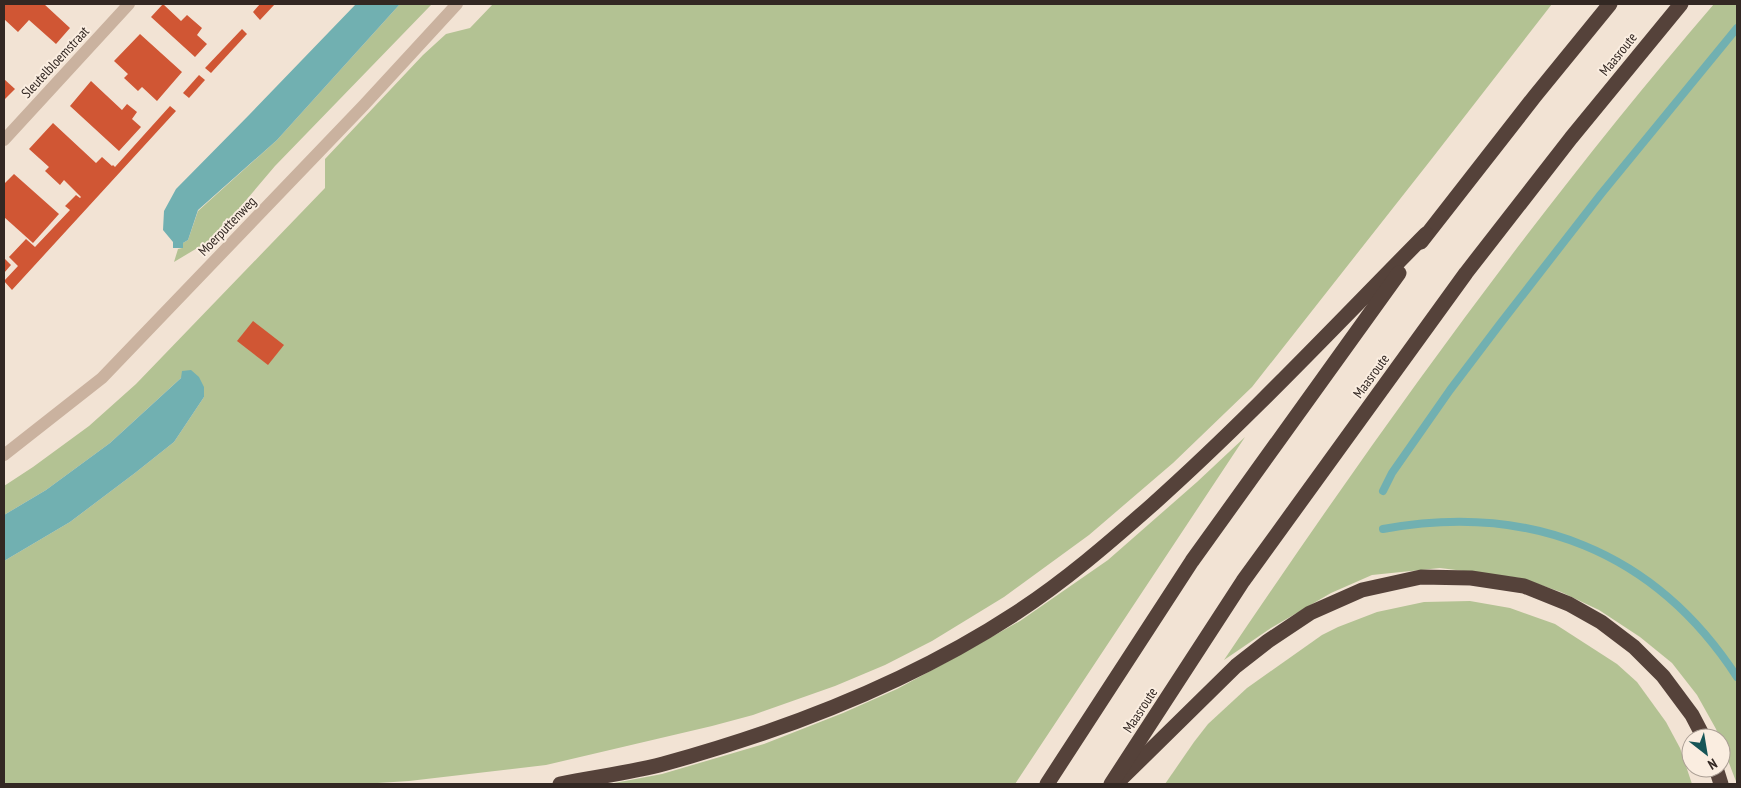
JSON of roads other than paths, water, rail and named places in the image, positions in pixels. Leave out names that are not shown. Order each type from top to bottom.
[{"type":"highway","points":[[1047,784],[1192,561],[1426,234],[1610,4]]},
{"type":"highway","name":"Maasroute","points":[[1111,784],[1244,581],[1466,273],[1681,4]]},
{"type":"highway","points":[[560,784],[661,764],[759,735],[840,706],[944,656],[1017,613],[1101,550],[1191,470],[1253,410],[1426,234]]},
{"type":"highway","points":[[1116,784],[1236,666],[1268,641],[1310,613],[1362,590],[1421,577],[1471,578],[1524,586],[1569,604],[1601,622],[1634,647],[1664,676],[1692,715],[1699,728]]},
{"type":"street","name":"Sleutelbloemstraat","points":[[4,140],[129,4]]},
{"type":"street","name":"Moerputtenweg","points":[[4,455],[102,378],[357,112],[457,4]]},
{"type":"water","points":[[356,4],[400,4],[277,140],[198,210],[188,240],[183,243],[183,248],[173,248],[173,242],[163,230],[164,211],[176,189]]},
{"type":"water","points":[[191,370],[199,377],[204,387],[204,397],[174,442],[70,522],[4,561],[4,515],[46,490],[110,443],[181,378],[182,371]]},
{"type":"waterway","points":[[1383,491],[1392,473],[1450,390],[1500,324],[1601,194],[1737,28]]},
{"type":"waterway","points":[[1383,529],[1437,522],[1489,523],[1538,531],[1584,546],[1628,568],[1668,597],[1704,633],[1737,677]]}]
